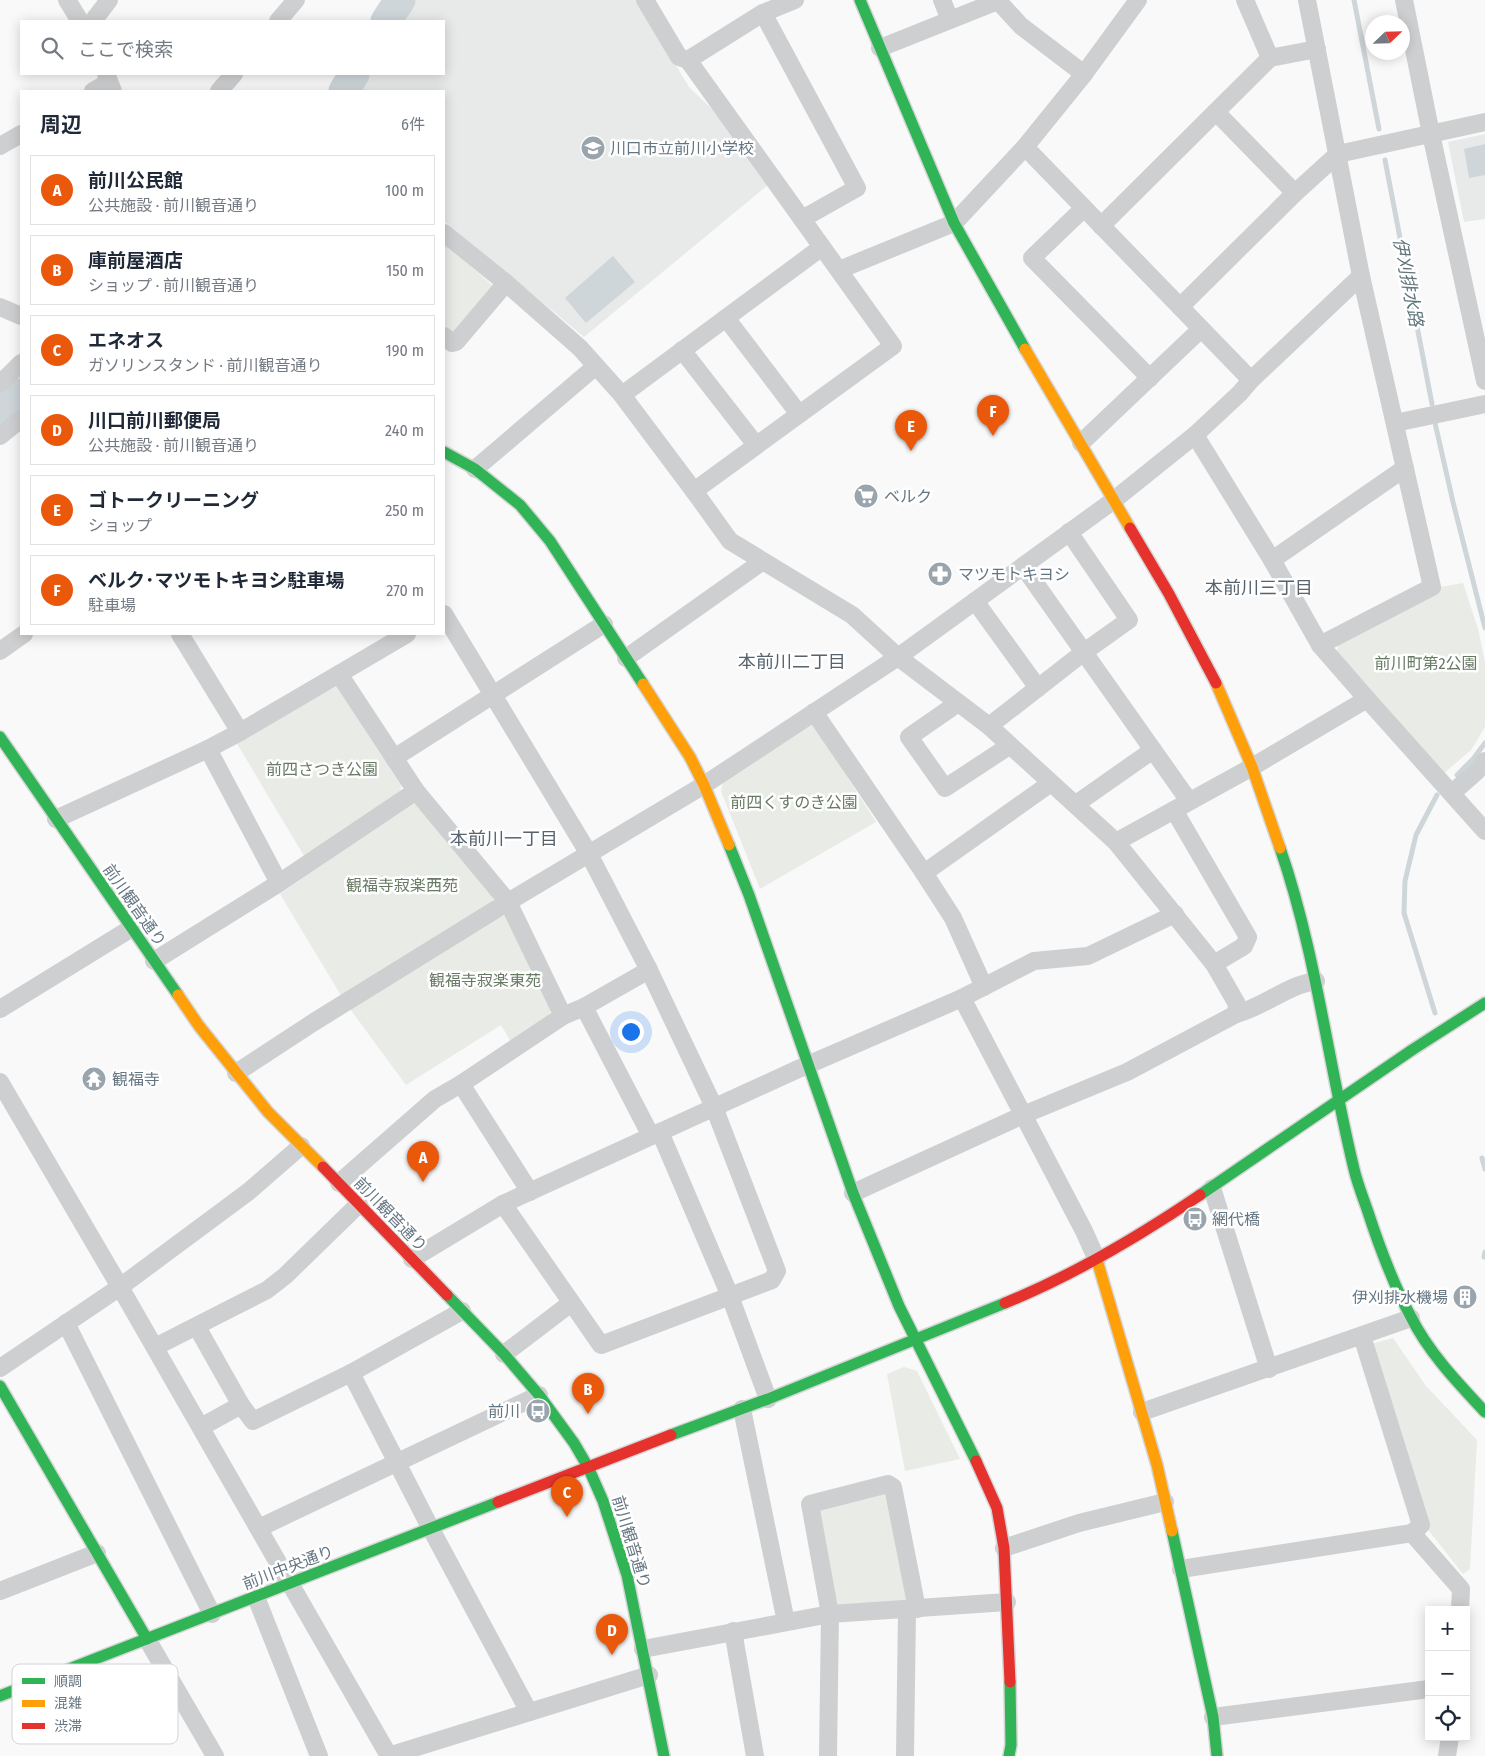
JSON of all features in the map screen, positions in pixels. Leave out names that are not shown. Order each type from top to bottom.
[{"type":"street","points":[[67,0],[79,20]]},
{"type":"street","points":[[94,20],[109,0]]},
{"type":"street","points":[[279,20],[296,0]]},
{"type":"street","points":[[645,0],[679,57],[688,60],[893,346],[694,491]]},
{"type":"street","points":[[688,60],[763,13],[795,0]]},
{"type":"street","points":[[860,0],[954,223],[991,291],[1169,594],[1213,678],[1252,767],[1291,880],[1316,981],[1354,1170],[1382,1256],[1412,1318],[1450,1374],[1485,1412]]},
{"type":"street","points":[[942,0],[950,20]]},
{"type":"street","points":[[839,270],[954,223],[1025,146],[1084,74],[1138,0]]},
{"type":"street","points":[[1245,0],[1270,58]]},
{"type":"street","points":[[1307,0],[1361,276],[1432,587],[1320,645]]},
{"type":"street","points":[[1404,0],[1485,381]]},
{"type":"street","points":[[880,48],[998,1],[1021,26],[1084,74]]},
{"type":"street","points":[[763,13],[857,188],[802,219]]},
{"type":"street","points":[[1101,226],[1270,58],[1317,49]]},
{"type":"street","points":[[220,90],[233,75]]},
{"type":"street","points":[[95,90],[109,82]]},
{"type":"street","points":[[1216,112],[1295,193]]},
{"type":"street","points":[[1180,307],[1295,193],[1338,154],[1485,122]]},
{"type":"street","points":[[0,146],[20,135]]},
{"type":"street","points":[[1025,146],[1251,380]]},
{"type":"street","points":[[1084,208],[1032,258],[1150,378]]},
{"type":"street","points":[[445,234],[506,283],[580,348],[622,395],[730,541],[852,615],[898,657],[988,726],[1116,842],[1214,964],[1237,1004],[1236,1014]]},
{"type":"street","points":[[622,395],[822,247]]},
{"type":"street","points":[[236,1073],[314,1022],[508,902],[704,786],[898,657],[1114,500],[1195,435],[1361,276]]},
{"type":"street","points":[[445,337],[452,343],[456,342],[506,283]]},
{"type":"street","points":[[0,307],[20,316]]},
{"type":"street","points":[[726,318],[799,414]]},
{"type":"street","points":[[1081,443],[1201,329]]},
{"type":"street","points":[[682,350],[756,445]]},
{"type":"street","points":[[0,384],[20,364]]},
{"type":"street","points":[[475,469],[596,366]]},
{"type":"street","points":[[1395,423],[1485,404]]},
{"type":"street","points":[[0,436],[20,420]]},
{"type":"street","points":[[1195,435],[1272,560],[1320,645],[1485,831]]},
{"type":"street","points":[[445,453],[475,469],[520,505],[550,541],[690,757],[704,786],[749,895],[853,1193],[915,1340],[977,1463],[997,1508],[1004,1548],[1007,1602],[1011,1716],[1009,1756]]},
{"type":"street","points":[[1272,560],[1405,468]]},
{"type":"street","points":[[988,726],[1084,652],[1130,620],[1069,532]]},
{"type":"street","points":[[626,658],[763,561]]},
{"type":"street","points":[[1023,566],[1190,801]]},
{"type":"street","points":[[975,601],[1038,688]]},
{"type":"street","points":[[445,616],[589,854],[648,970],[714,1107],[777,1271],[772,1280],[601,1345],[503,1204]]},
{"type":"street","points":[[394,758],[604,624]]},
{"type":"street","points":[[0,651],[23,635]]},
{"type":"street","points":[[181,635],[240,732]]},
{"type":"street","points":[[56,819],[208,749],[405,635]]},
{"type":"street","points":[[339,674],[416,791],[508,902],[563,1016]]},
{"type":"street","points":[[1116,842],[1252,767],[1367,700]]},
{"type":"street","points":[[958,703],[910,737],[945,788],[1009,746]]},
{"type":"street","points":[[814,712],[953,918],[984,987]]},
{"type":"street","name":"前川観音通り","points":[[0,738],[199,1026],[236,1073],[268,1112],[504,1354],[539,1395],[574,1443],[588,1467],[603,1501],[623,1559],[636,1610],[664,1756]]},
{"type":"street","points":[[208,749],[279,883]]},
{"type":"street","points":[[1076,804],[1153,750]]},
{"type":"street","points":[[1452,793],[1476,772],[1485,761]]},
{"type":"street","points":[[924,873],[1051,783]]},
{"type":"street","points":[[154,961],[279,883],[416,791]]},
{"type":"street","points":[[1174,810],[1248,938],[1244,946],[1214,964]]},
{"type":"street","points":[[412,1259],[503,1204],[808,1064],[962,998],[1034,961],[1088,956],[1175,914]]},
{"type":"street","points":[[0,1010],[130,928]]},
{"type":"street","points":[[339,1183],[435,1099],[461,1084],[563,1016],[584,1007],[648,970]]},
{"type":"street","points":[[853,1193],[1023,1115],[1127,1072],[1236,1014],[1247,1011],[1304,982],[1316,981]]},
{"type":"street","points":[[962,998],[1084,1231],[1097,1260],[1142,1412],[1165,1502],[1213,1717],[1217,1756]]},
{"type":"street","points":[[584,1007],[656,1134],[730,1296],[768,1399]]},
{"type":"street","name":"前川中央通り","points":[[83,1664],[768,1399],[1012,1300],[1097,1260],[1153,1227],[1412,1050],[1482,1011]]},
{"type":"street","points":[[0,1082],[201,1426],[389,1756],[649,1675]]},
{"type":"street","points":[[461,1084],[530,1192]]},
{"type":"street","points":[[0,1368],[120,1286],[248,1192],[301,1146]]},
{"type":"street","points":[[1212,1188],[1269,1368]]},
{"type":"street","points":[[155,1347],[197,1327],[279,1281],[359,1204]]},
{"type":"street","points":[[504,1354],[571,1303]]},
{"type":"street","points":[[197,1327],[241,1405],[253,1422],[351,1373],[462,1311]]},
{"type":"street","points":[[1142,1412],[1412,1318]]},
{"type":"street","points":[[66,1324],[212,1614]]},
{"type":"street","points":[[1181,1569],[1412,1533],[1420,1525],[1362,1336]]},
{"type":"street","points":[[351,1373],[431,1529],[529,1712]]},
{"type":"street","points":[[0,1386],[162,1664]]},
{"type":"street","points":[[259,1528],[539,1395]]},
{"type":"street","points":[[201,1426],[241,1405]]},
{"type":"street","points":[[742,1409],[786,1622]]},
{"type":"street","points":[[828,1756],[830,1614],[810,1504],[888,1484],[893,1488],[912,1609],[905,1756]]},
{"type":"street","points":[[1004,1548],[1079,1523],[1165,1502]]},
{"type":"street","points":[[1412,1533],[1462,1590],[1460,1606]]},
{"type":"street","points":[[0,1591],[97,1553]]},
{"type":"street","points":[[256,1597],[320,1756]]},
{"type":"street","points":[[643,1649],[830,1614],[1007,1602]]},
{"type":"street","points":[[733,1631],[756,1756]]},
{"type":"street","points":[[1213,1717],[1425,1690]]},
{"type":"street","name":"前川中央通り","points":[[0,1696],[12,1691]]},
{"type":"street","points":[[178,1692],[216,1756]]},
{"type":"street","points":[[1447,1756],[1449,1741]]},
{"type":"shaded area","name":"川口市立前川小学校","points":[[409,0],[637,0],[689,87],[715,112],[768,185],[584,337],[445,222],[445,90],[353,90],[362,75],[445,75],[445,20],[397,20]]},
{"type":"shaded area","points":[[1485,134],[1485,219],[1464,222],[1448,142]]},
{"type":"shaded area","points":[[1485,144],[1485,175],[1469,178],[1464,149]]},
{"type":"shaded area","points":[[613,256],[635,282],[586,323],[565,298]]},
{"type":"green space","points":[[445,244],[492,285],[494,290],[456,335],[445,332]]},
{"type":"green space","name":"前川町第2公園","points":[[1463,583],[1478,629],[1485,662],[1485,727],[1471,750],[1444,773],[1337,652],[1338,645],[1440,587]]},
{"type":"green space","name":"前四さつき公園","points":[[337,686],[402,782],[400,791],[304,856],[236,742]]},
{"type":"green space","name":"前四くすのき公園","points":[[808,724],[814,725],[876,822],[760,889],[721,791],[724,779]]},
{"type":"green space","name":"観福寺寂楽西苑","points":[[410,804],[418,804],[494,897],[492,902],[342,997],[280,894]]},
{"type":"green space","name":"観福寺寂楽東苑","points":[[508,915],[552,1006],[549,1016],[511,1042],[501,1025],[406,1085],[350,1009],[500,916]]},
{"type":"green space","points":[[1393,1338],[1426,1386],[1477,1440],[1470,1569],[1463,1574],[1426,1527],[1371,1344]]},
{"type":"green space","points":[[904,1367],[917,1371],[960,1459],[905,1471],[887,1374]]},
{"type":"green space","points":[[882,1489],[891,1494],[909,1595],[905,1601],[838,1606],[832,1601],[817,1515],[823,1507]]},
{"type":"waterway","points":[[387,20],[400,0]]},
{"type":"waterway","name":"伊刈排水路","points":[[1354,0],[1379,129]]},
{"type":"waterway","points":[[345,90],[353,75]]},
{"type":"waterway","name":"伊刈排水路","points":[[1385,160],[1432,404]]},
{"type":"waterway","points":[[0,411],[20,395]]},
{"type":"waterway","name":"伊刈排水路","points":[[1435,423],[1485,628]]},
{"type":"waterway","name":"伊刈排水路","points":[[1457,775],[1473,759],[1485,743]]},
{"type":"waterway","name":"伊刈排水路","points":[[1435,1013],[1404,913],[1405,881],[1416,835],[1437,795]]},
{"type":"waterway","name":"伊刈排水路","points":[[1482,1158],[1485,1169]]},
{"type":"waterway","name":"伊刈排水路","points":[[1484,1257],[1485,1252]]},
{"type":"traffic: fast","points":[[860,0],[954,223],[1025,349]]},
{"type":"traffic: fast","points":[[445,453],[475,469],[520,505],[550,541],[643,684]]},
{"type":"traffic: fast","points":[[0,737],[178,995]]},
{"type":"traffic: fast","points":[[729,845],[749,895],[853,1193],[899,1306],[976,1461]]},
{"type":"traffic: fast","points":[[1280,848],[1303,927],[1355,1174],[1381,1250],[1404,1304],[1426,1343],[1485,1412]]},
{"type":"traffic: fast","points":[[1200,1195],[1412,1050],[1485,1003]]},
{"type":"traffic: fast","points":[[447,1295],[504,1354],[539,1395],[574,1443],[588,1467],[603,1501],[627,1575],[664,1756]]},
{"type":"traffic: fast","points":[[671,1435],[768,1399],[1005,1303]]},
{"type":"traffic: fast","points":[[0,1386],[147,1639]]},
{"type":"traffic: fast","points":[[82,1664],[498,1502]]},
{"type":"traffic: fast","points":[[1172,1531],[1213,1717],[1217,1756]]},
{"type":"traffic: fast","points":[[1009,1756],[1011,1745],[1010,1682]]},
{"type":"traffic: fast","points":[[0,1696],[12,1691]]},
{"type":"traffic: slow","points":[[1025,349],[1130,528]]},
{"type":"traffic: slow","points":[[1216,683],[1252,767],[1280,848]]},
{"type":"traffic: slow","points":[[643,684],[690,757],[729,845]]},
{"type":"traffic: slow","points":[[178,995],[199,1026],[268,1112],[323,1167]]},
{"type":"traffic: slow","points":[[1097,1260],[1157,1465],[1172,1531]]},
{"type":"traffic: jam","points":[[1130,528],[1169,594],[1216,683]]},
{"type":"traffic: jam","points":[[323,1167],[447,1295]]},
{"type":"traffic: jam","points":[[1005,1303],[1081,1268],[1153,1226],[1200,1195]]},
{"type":"traffic: jam","points":[[498,1502],[671,1435]]},
{"type":"traffic: jam","points":[[976,1461],[997,1508],[1004,1548],[1010,1682]]},
{"type":"place","name":"川口市立前川小学校","points":[[593,148]]},
{"type":"place","name":"ベルク･マツモトキヨシ駐車場","points":[[993,436]]},
{"type":"place","name":"ゴトークリーニング","points":[[911,451]]},
{"type":"place","name":"ベルク","points":[[866,496]]},
{"type":"place","name":"マツモトキヨシ","points":[[940,574]]},
{"type":"place","name":"観福寺","points":[[94,1079]]},
{"type":"place","name":"前川公民館","points":[[423,1182]]},
{"type":"place","name":"網代橋","points":[[1195,1219]]},
{"type":"place","name":"伊刈排水機場","points":[[1465,1297]]},
{"type":"place","name":"前川","points":[[538,1411]]},
{"type":"place","name":"庫前屋酒店","points":[[588,1414]]},
{"type":"place","name":"エネオス","points":[[567,1517]]},
{"type":"place","name":"川口前川郵便局","points":[[612,1655]]},
{"type":"district","name":"本前川三丁目","points":[[1259,588]]},
{"type":"district","name":"本前川二丁目","points":[[792,662]]},
{"type":"district","name":"本前川一丁目","points":[[504,839]]}]
